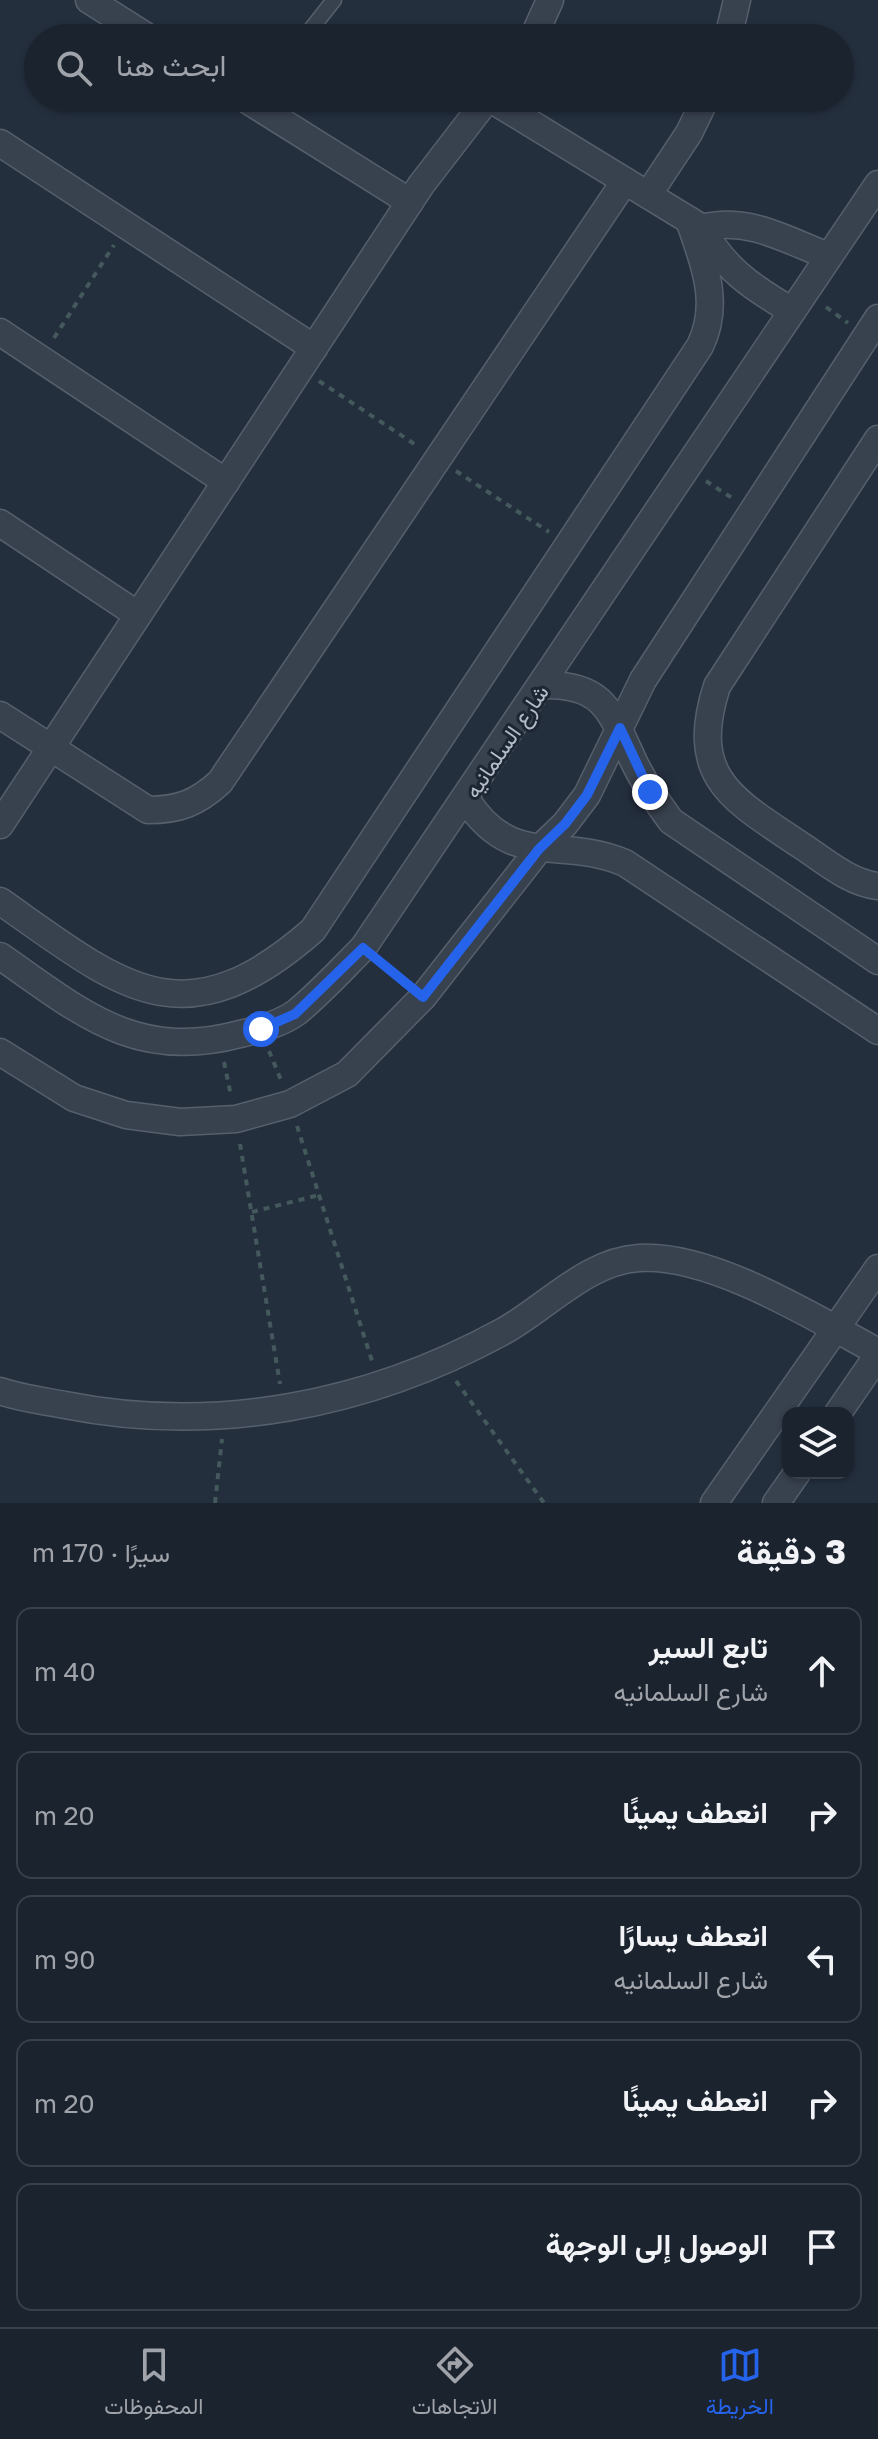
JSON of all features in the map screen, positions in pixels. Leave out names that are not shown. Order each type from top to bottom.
[{"type":"street","points":[[89,0],[127,24]]},
{"type":"street","points":[[539,24],[550,0]]},
{"type":"street","points":[[731,24],[737,0]]},
{"type":"street","points":[[270,112],[410,202]]},
{"type":"street","points":[[0,825],[410,202],[478,112]]},
{"type":"street","points":[[512,112],[696,224],[738,279],[798,301]]},
{"type":"street","points":[[648,195],[699,112]]},
{"type":"street","points":[[0,143],[314,348]]},
{"type":"street","points":[[0,715],[148,810],[175,810],[200,800],[220,782],[625,181]]},
{"type":"street","name":"شارع السلمانيه","points":[[0,956],[89,1018],[139,1038],[192,1044],[219,1040],[261,1029],[295,1014],[363,948],[544,685],[878,184]]},
{"type":"street","points":[[696,224],[748,224],[828,256]]},
{"type":"street","points":[[0,901],[98,970],[148,991],[195,994],[235,982],[276,962],[313,930],[700,346],[710,325],[712,303],[696,224]]},
{"type":"street","points":[[0,1052],[74,1098],[126,1115],[180,1122],[236,1119],[290,1104],[347,1074],[423,997],[539,849],[565,824],[587,795],[643,680],[872,327]]},
{"type":"street","points":[[0,332],[226,482]]},
{"type":"street","points":[[878,439],[717,686],[708,716],[708,746],[717,776],[734,801],[846,875],[878,886]]},
{"type":"street","points":[[0,523],[138,615]]},
{"type":"street","points":[[544,685],[567,685],[590,693],[608,708],[645,781],[671,821],[878,961]]},
{"type":"street","points":[[466,799],[479,819],[496,834],[516,844],[539,849],[600,852],[625,863],[878,1031]]},
{"type":"street","points":[[0,1391],[113,1414],[224,1417],[285,1410],[380,1387],[443,1362],[506,1330],[598,1269],[636,1258],[676,1258],[714,1270],[837,1330],[878,1354],[842,1407]]},
{"type":"street","points":[[714,1503],[878,1268]]},
{"type":"street","points":[[776,1503],[793,1479]]},
{"type":"lane","points":[[315,24],[334,0]]},
{"type":"path","points":[[41,359],[127,226]]},
{"type":"path","points":[[798,301],[872,327]]},
{"type":"path","points":[[687,468],[752,511]]},
{"type":"path","points":[[363,948],[423,997]]},
{"type":"path","points":[[261,1029],[290,1104],[380,1387]]},
{"type":"path","points":[[219,1040],[236,1119],[285,1410]]},
{"type":"path","points":[[252,1212],[319,1195]]},
{"type":"path","points":[[443,1362],[544,1503]]},
{"type":"path","points":[[215,1503],[224,1417]]},
{"type":"route","points":[[261,1029],[295,1014],[363,948],[423,997],[539,849],[565,824],[587,795],[606,762],[620,728],[650,792]]}]
